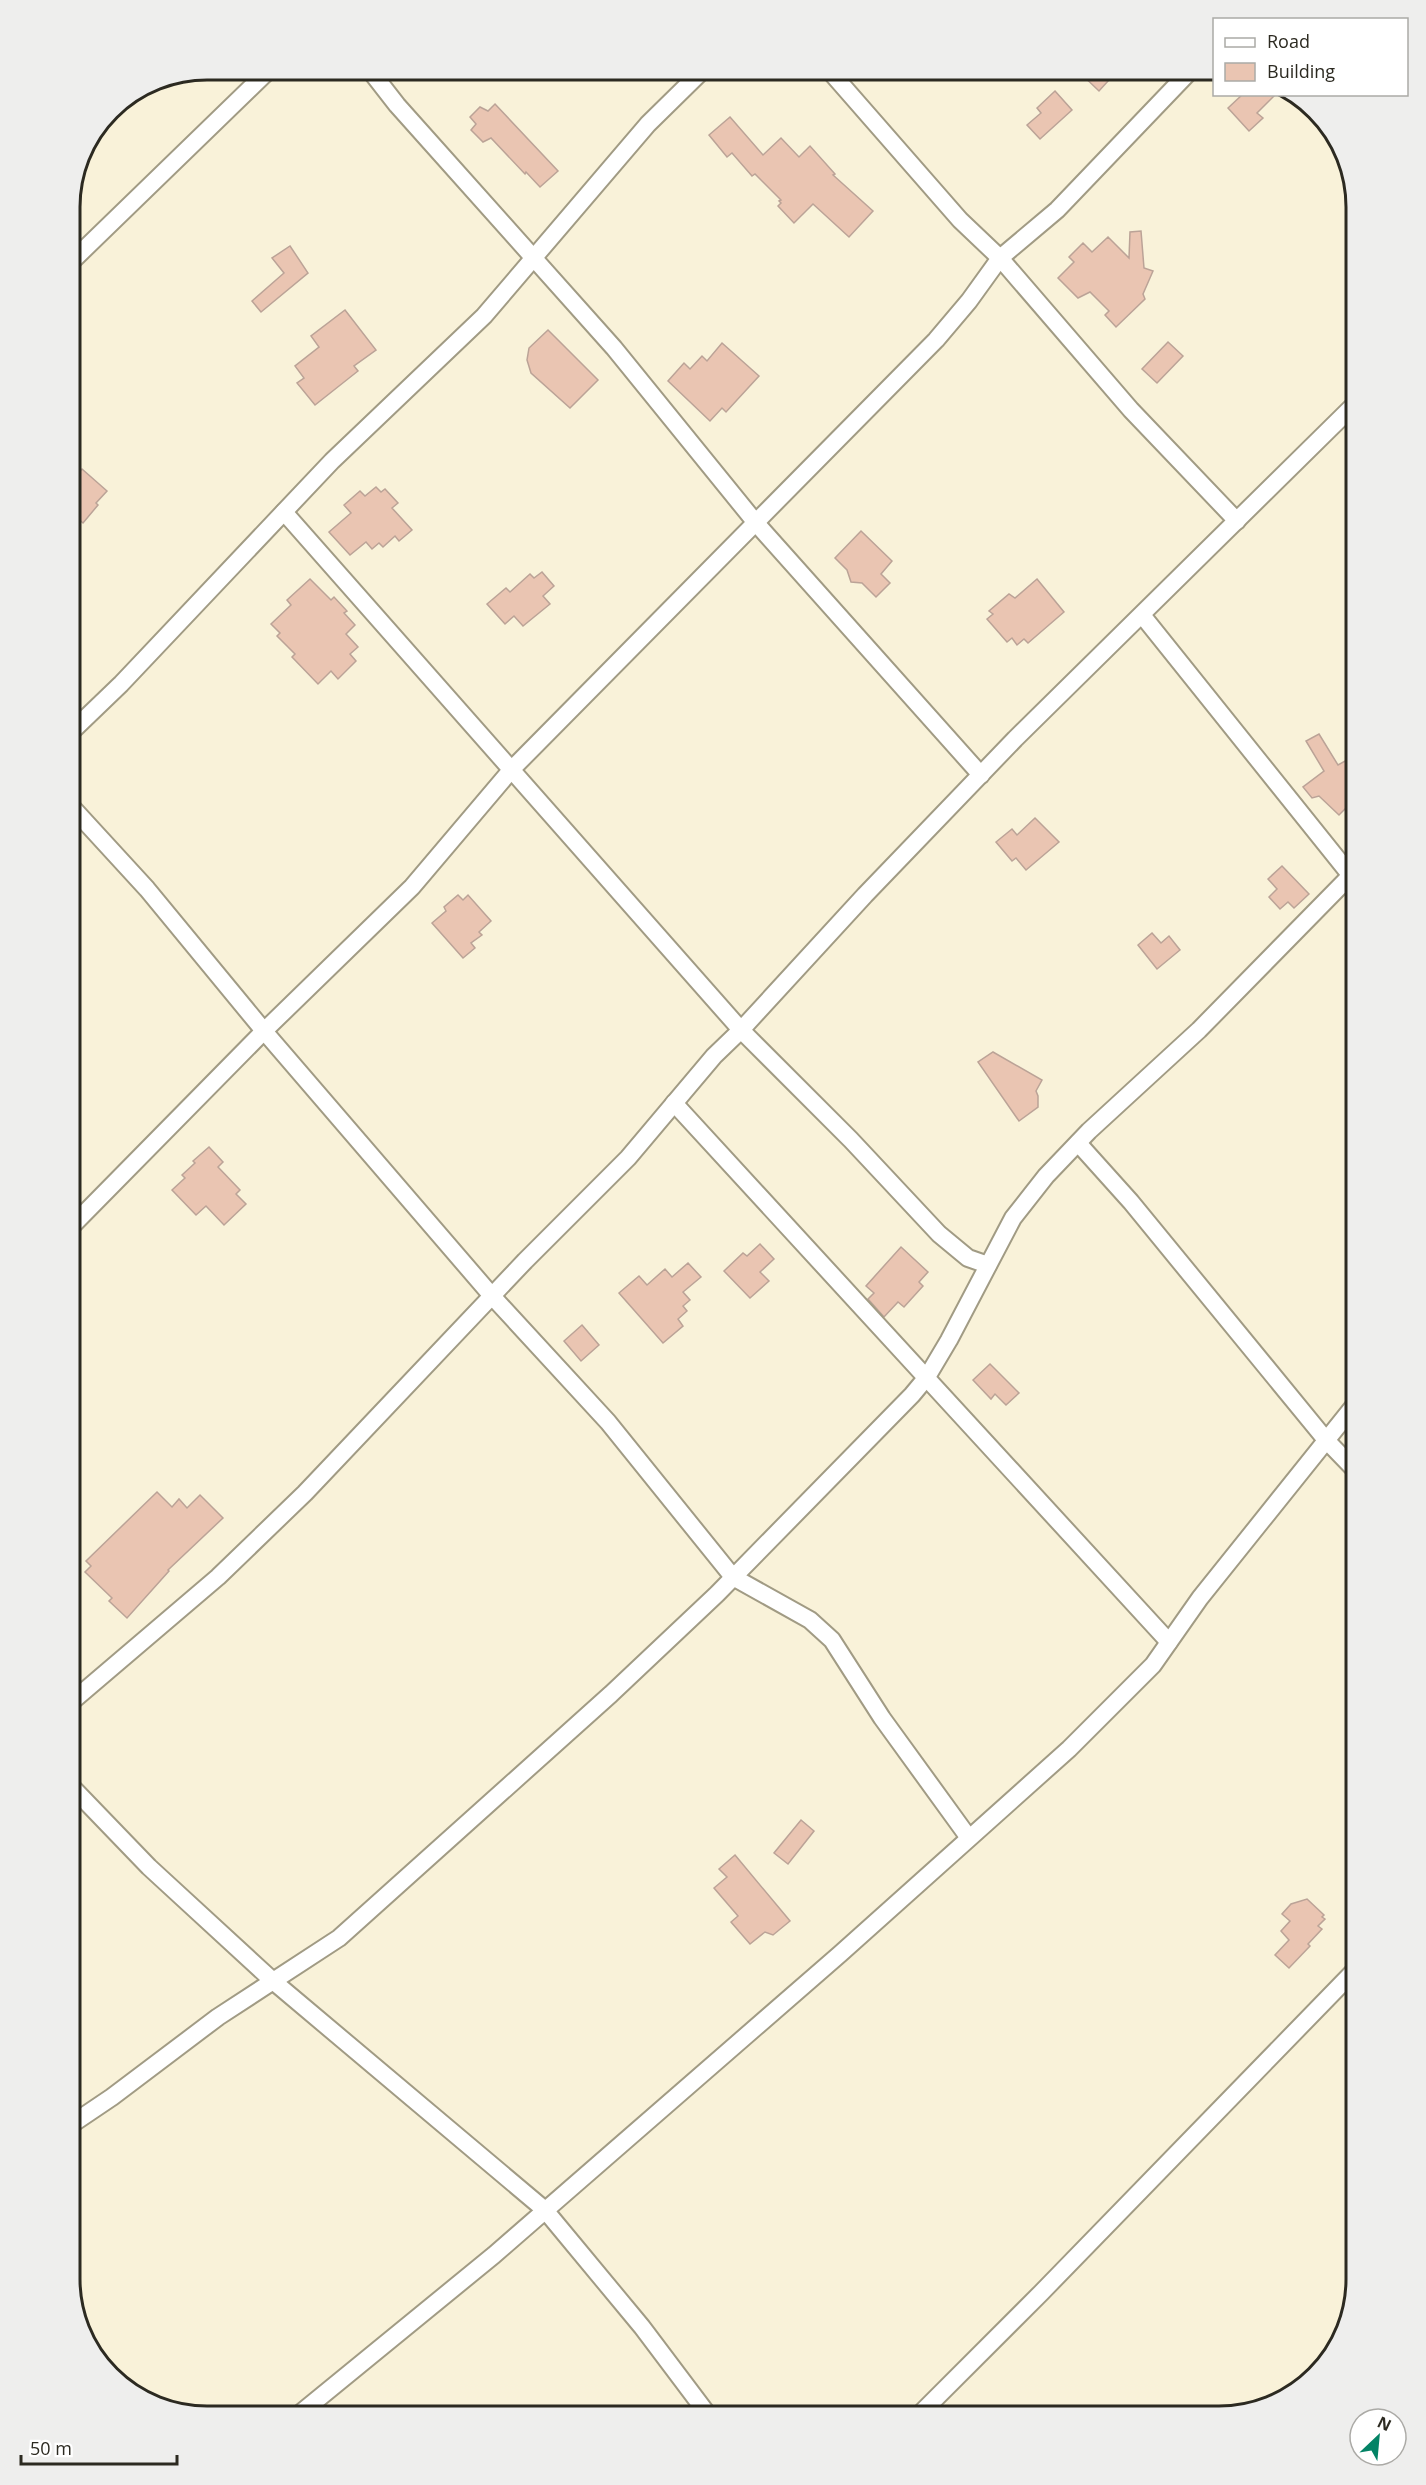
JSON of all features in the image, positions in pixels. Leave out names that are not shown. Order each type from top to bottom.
[{"type":"street","points":[[80,253],[259,80]]},
{"type":"street","points":[[378,80],[533,259],[614,348],[756,523],[981,775]]},
{"type":"street","points":[[80,723],[121,684],[332,461],[484,316],[648,124],[693,80]]},
{"type":"street","points":[[838,80],[960,220],[1000,258],[1131,410],[1237,521]]},
{"type":"street","points":[[80,1218],[264,1031],[412,887],[512,769],[936,339],[969,301],[1000,258],[1057,210],[1181,80]]},
{"type":"street","points":[[80,1695],[218,1577],[305,1493],[492,1296],[628,1158],[714,1056],[981,775],[1346,413]]},
{"type":"street","points":[[284,512],[741,1030],[852,1140],[939,1234],[968,1257],[988,1265]]},
{"type":"street","points":[[1142,615],[1346,865]]},
{"type":"street","points":[[80,816],[147,889],[264,1031],[492,1296],[608,1422],[733,1577],[810,1620],[832,1640],[882,1718],[969,1838]]},
{"type":"street","points":[[80,2119],[218,2017],[339,1938],[611,1694],[733,1577],[927,1377],[955,1330],[1013,1218],[1046,1176],[1346,885]]},
{"type":"street","points":[[674,1103],[1169,1642]]},
{"type":"street","points":[[1078,1143],[1131,1202],[1326,1440],[1346,1461]]},
{"type":"street","points":[[310,2405],[494,2255],[840,1954],[1069,1749],[1153,1665],[1200,1598],[1346,1415]]},
{"type":"street","points":[[80,1795],[149,1867],[273,1981],[545,2210],[642,2327],[701,2405]]},
{"type":"street","points":[[928,2406],[1346,1979]]},
{"type":"building","points":[[1088,80],[1109,80],[1099,91]]},
{"type":"building","points":[[1055,91],[1072,110],[1040,139],[1027,125],[1041,113],[1037,108]]},
{"type":"building","points":[[1241,96],[1274,96],[1257,113],[1263,118],[1249,131],[1228,108]]},
{"type":"building","points":[[495,104],[558,171],[540,187],[491,138],[483,142],[471,130],[476,124],[470,117],[480,107],[488,111]]},
{"type":"building","points":[[730,117],[763,155],[781,138],[799,157],[810,146],[835,174],[833,175],[873,211],[849,237],[813,204],[794,223],[778,206],[781,200],[755,174],[752,176],[732,153],[727,157],[709,135]]},
{"type":"building","points":[[1141,231],[1144,268],[1153,271],[1143,294],[1145,299],[1116,327],[1105,315],[1109,311],[1090,292],[1078,298],[1058,278],[1074,262],[1069,257],[1083,243],[1092,252],[1108,237],[1129,258],[1130,232]]},
{"type":"building","points":[[290,246],[308,273],[261,312],[252,301],[284,273],[272,258]]},
{"type":"building","points":[[345,310],[376,350],[354,366],[358,371],[315,405],[297,383],[304,378],[295,366],[319,347],[311,336]]},
{"type":"building","points":[[548,330],[598,380],[570,408],[531,373],[527,360],[529,348]]},
{"type":"building","points":[[1168,342],[1183,356],[1157,383],[1142,369]]},
{"type":"building","points":[[722,343],[759,376],[726,412],[722,408],[710,421],[668,381],[684,363],[690,369],[702,356],[707,361]]},
{"type":"building","points":[[82,469],[107,491],[83,523],[80,520],[80,471]]},
{"type":"building","points":[[376,487],[381,492],[385,489],[398,503],[392,508],[412,530],[399,541],[395,536],[383,547],[379,543],[372,549],[366,542],[350,555],[329,532],[351,513],[344,505],[360,491],[365,496]]},
{"type":"building","points":[[861,531],[892,561],[881,574],[890,583],[876,597],[862,583],[851,582],[847,570],[835,558]]},
{"type":"building","points":[[542,572],[554,586],[543,596],[550,604],[523,626],[514,616],[505,624],[487,604],[506,588],[510,592],[530,574],[534,578]]},
{"type":"building","points":[[310,579],[331,600],[334,597],[347,611],[344,613],[355,625],[346,634],[358,647],[350,654],[356,661],[338,679],[331,671],[318,684],[292,657],[295,654],[277,636],[280,633],[271,624],[291,605],[287,600]]},
{"type":"building","points":[[1037,579],[1064,612],[1028,643],[1024,639],[1017,645],[1012,638],[1007,642],[987,619],[993,614],[989,611],[1009,594],[1015,598]]},
{"type":"building","points":[[1319,734],[1338,765],[1346,761],[1346,808],[1339,815],[1319,796],[1312,798],[1303,787],[1324,771],[1306,741]]},
{"type":"building","points":[[1035,818],[1059,842],[1026,870],[1016,858],[1012,861],[996,842],[1012,829],[1017,835]]},
{"type":"building","points":[[1282,866],[1309,894],[1294,908],[1288,902],[1280,909],[1269,897],[1277,889],[1268,879]]},
{"type":"building","points":[[458,895],[463,900],[468,895],[491,921],[479,932],[482,935],[471,943],[475,948],[463,958],[432,923],[446,911],[444,907]]},
{"type":"building","points":[[1152,933],[1161,943],[1169,936],[1180,950],[1157,969],[1138,945]]},
{"type":"building","points":[[993,1052],[1042,1080],[1036,1091],[1038,1107],[1019,1121],[978,1062]]},
{"type":"building","points":[[209,1147],[223,1162],[218,1167],[240,1190],[236,1194],[246,1204],[224,1225],[206,1206],[196,1215],[172,1190],[185,1178],[182,1175],[195,1163],[193,1161]]},
{"type":"building","points":[[760,1244],[774,1259],[760,1272],[769,1281],[750,1298],[724,1271],[743,1253],[747,1256]]},
{"type":"building","points":[[901,1247],[928,1272],[919,1282],[923,1286],[904,1307],[898,1302],[884,1317],[868,1299],[874,1293],[866,1286]]},
{"type":"building","points":[[688,1263],[701,1277],[683,1292],[690,1300],[683,1306],[687,1311],[678,1319],[683,1326],[663,1343],[619,1293],[639,1276],[647,1285],[665,1269],[672,1277]]},
{"type":"building","points":[[582,1325],[599,1345],[581,1361],[564,1341]]},
{"type":"building","points":[[990,1364],[1019,1393],[1006,1405],[995,1394],[991,1399],[973,1380]]},
{"type":"building","points":[[157,1492],[172,1507],[179,1499],[187,1508],[200,1495],[223,1518],[168,1570],[127,1618],[109,1601],[112,1598],[85,1572],[91,1566],[86,1561]]},
{"type":"building","points":[[801,1820],[814,1831],[788,1864],[774,1853]]},
{"type":"building","points":[[735,1855],[790,1921],[773,1935],[765,1932],[750,1944],[731,1922],[738,1916],[714,1888],[727,1877],[719,1869]]},
{"type":"building","points":[[1307,1899],[1324,1915],[1322,1917],[1325,1919],[1318,1926],[1322,1929],[1308,1944],[1310,1946],[1289,1968],[1275,1955],[1289,1940],[1281,1931],[1290,1921],[1282,1914],[1291,1904]]}]
